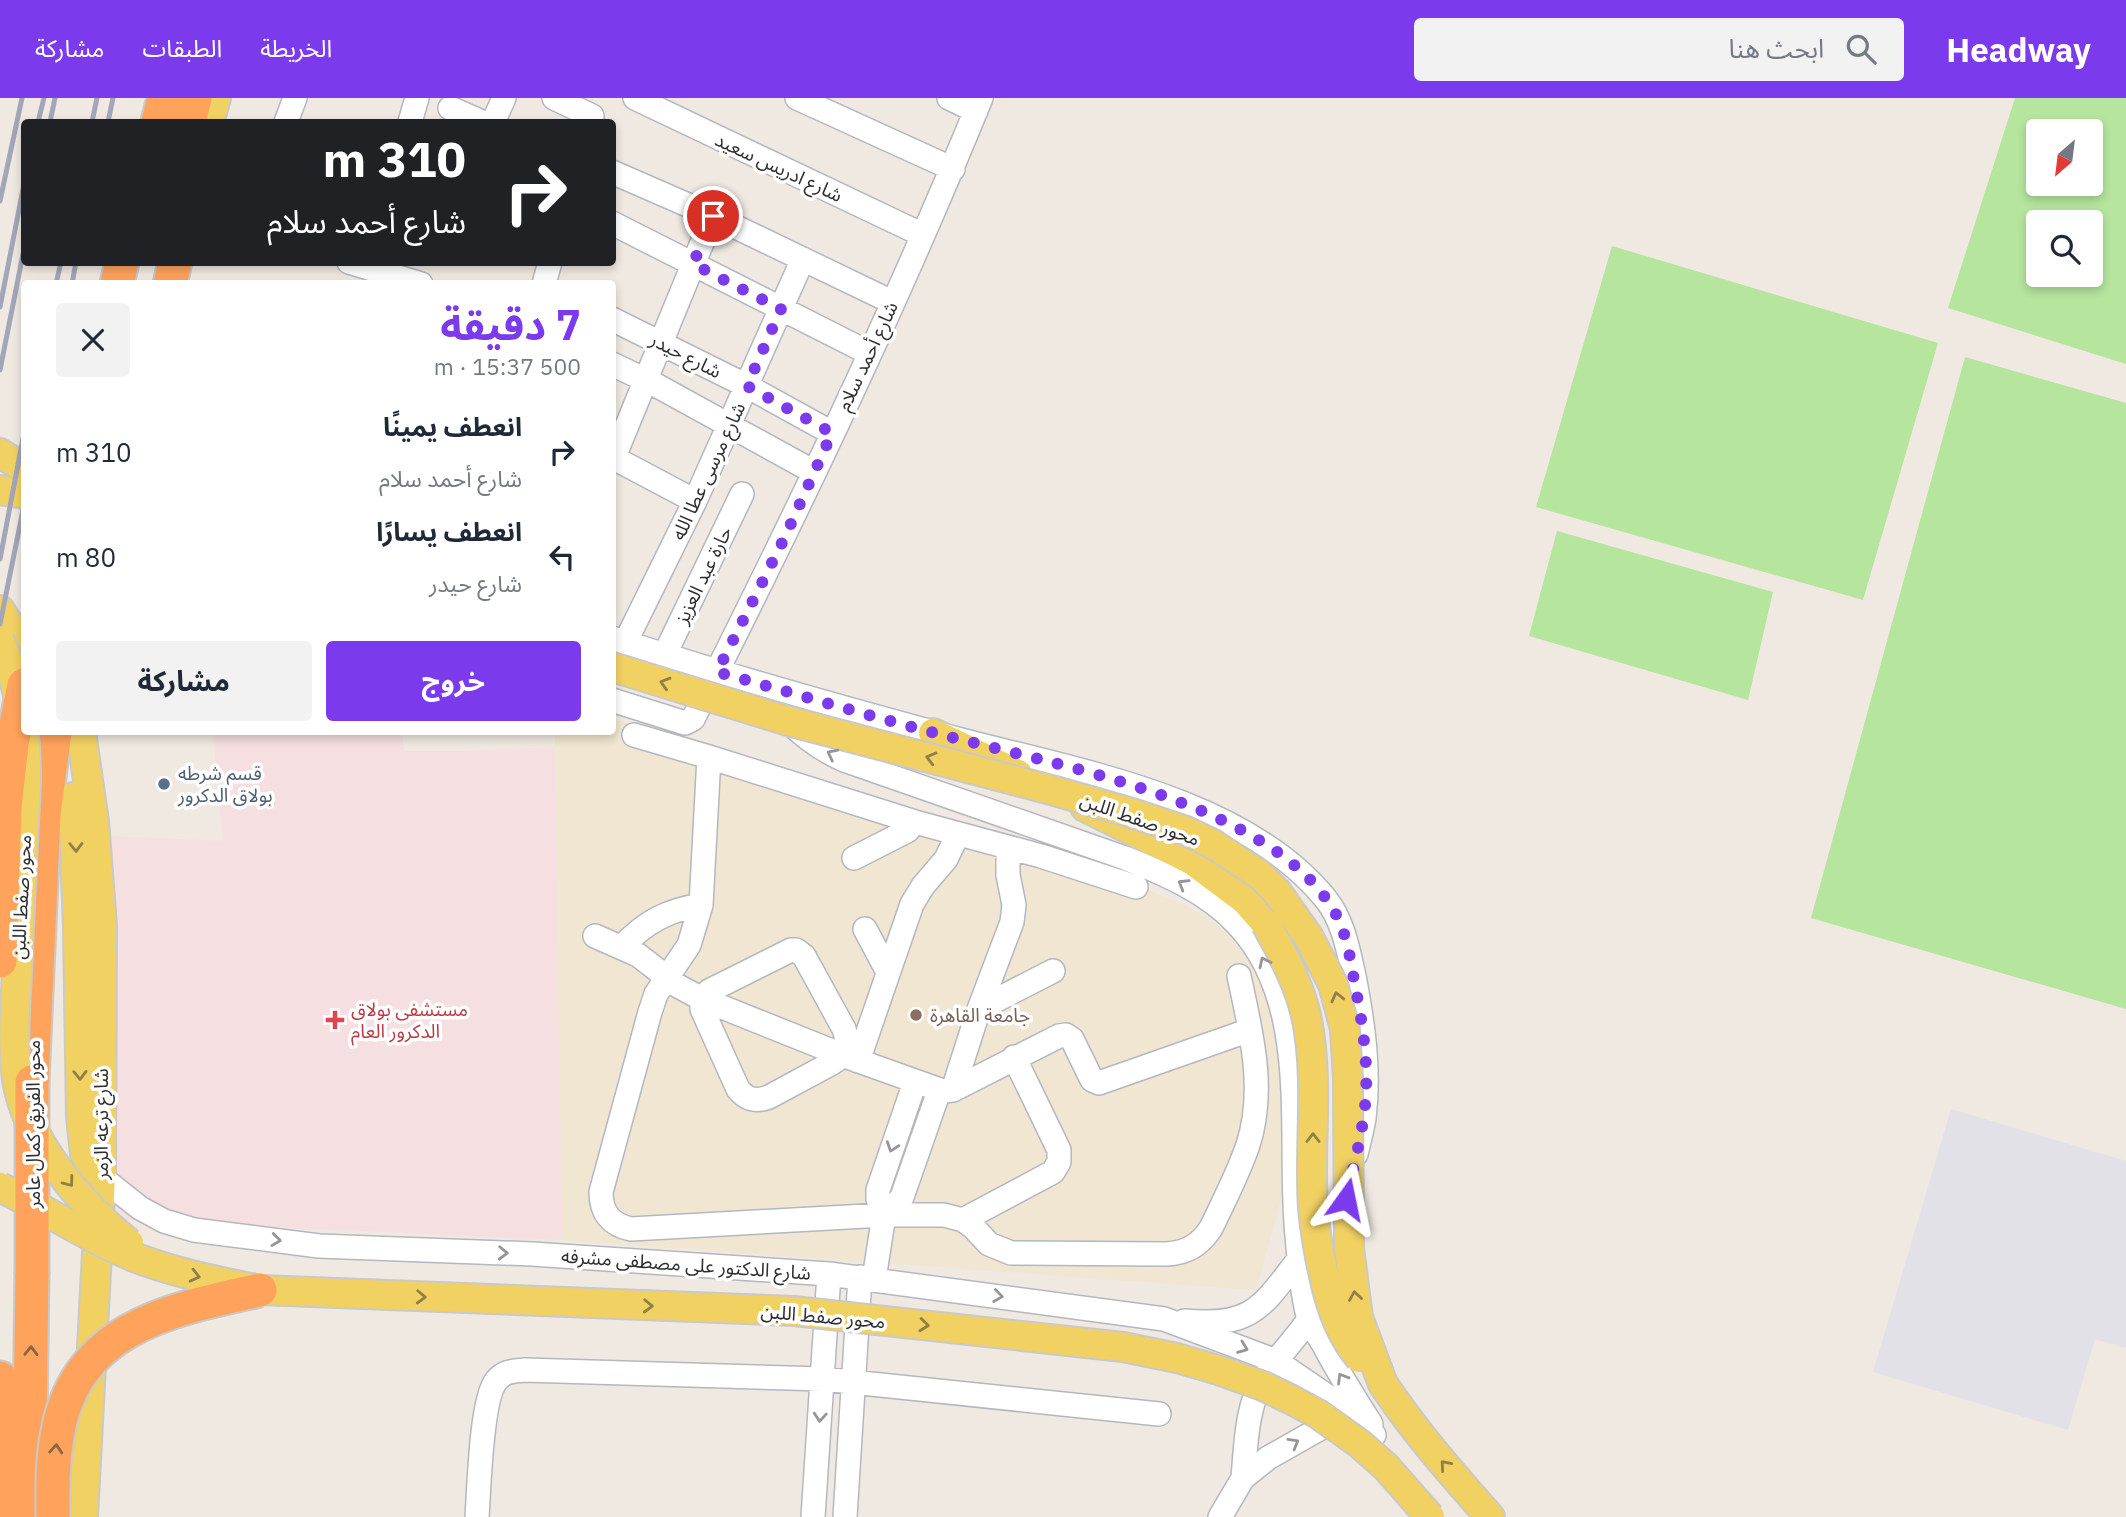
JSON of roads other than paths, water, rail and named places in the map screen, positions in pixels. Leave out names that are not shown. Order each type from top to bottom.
[{"type":"highway","points":[[159,119],[164,98]]},
{"type":"highway","points":[[190,119],[195,98]]},
{"type":"highway","points":[[0,961],[5,807],[12,744],[21,700]]},
{"type":"highway","name":"محور الفريق كمال عامر","points":[[33,1517],[30,1420],[32,1082],[44,814],[55,735]]},
{"type":"highway","points":[[53,1517],[56,1439],[60,1418],[67,1396],[91,1359],[110,1342],[153,1319],[260,1290]]},
{"type":"highway","points":[[0,1378],[6,1517]]},
{"type":"main road","points":[[210,119],[216,98]]},
{"type":"main road","points":[[0,453],[21,466]]},
{"type":"main road","points":[[0,490],[21,494]]},
{"type":"main road","points":[[0,610],[21,644]]},
{"type":"main road","name":"محور صفط اللبن","points":[[0,641],[15,681],[21,715]]},
{"type":"main road","name":"محور صفط اللبن","points":[[617,649],[788,721],[1055,791],[1186,831],[1213,844],[1260,875],[1277,892],[1308,936],[1334,984],[1345,1029],[1349,1248],[1358,1317],[1383,1384],[1401,1412],[1490,1517]]},
{"type":"main road","points":[[933,733],[1193,861],[1245,900],[1266,924],[1287,961],[1310,1032],[1313,1207],[1328,1295],[1355,1352],[1383,1384]]},
{"type":"main road","name":"محور صفط اللبن","points":[[24,735],[26,782],[15,1026],[18,1080],[36,1136],[79,1195],[110,1228],[163,1267]]},
{"type":"main road","points":[[62,735],[72,783],[75,826],[80,1117],[85,1154],[101,1177]]},
{"type":"main road","name":"شارع ترعه الزمر","points":[[81,735],[94,821],[102,926],[101,1177],[83,1517]]},
{"type":"main road","name":"محور صفط اللبن","points":[[0,1187],[120,1250],[192,1276],[260,1290],[794,1311],[1054,1338],[1177,1358],[1263,1386],[1318,1414],[1360,1444],[1386,1467],[1430,1517]]},
{"type":"street","points":[[287,119],[295,98]]},
{"type":"street","points":[[411,119],[416,98]]},
{"type":"street","points":[[495,119],[504,98]]},
{"type":"street","points":[[554,98],[593,112]]},
{"type":"street","name":"شارع ادريس سعيد","points":[[635,98],[923,235]]},
{"type":"street","points":[[797,98],[953,169]]},
{"type":"street","points":[[949,98],[978,105]]},
{"type":"street","name":"شارع أحمد سلام","points":[[616,701],[685,723],[693,719],[784,539],[953,169],[978,105]]},
{"type":"street","points":[[450,108],[475,119]]},
{"type":"street","points":[[616,174],[713,216],[892,302]]},
{"type":"street","points":[[616,452],[713,216]]},
{"type":"street","points":[[616,225],[869,353]]},
{"type":"street","name":"شارع مرسى عطا الله","points":[[617,649],[695,501],[803,259]]},
{"type":"street","points":[[359,266],[391,279]]},
{"type":"street","name":"شارع حيدر","points":[[616,321],[747,386],[832,433]]},
{"type":"street","points":[[616,365],[814,472]]},
{"type":"street","points":[[616,461],[695,501]]},
{"type":"street","name":"حارة عبد العزيز","points":[[664,656],[742,494]]},
{"type":"street","points":[[617,649],[664,656],[933,733],[1077,770],[1170,799],[1252,835],[1296,867],[1326,899],[1347,942],[1362,1020],[1366,1072],[1364,1119],[1330,1273],[1319,1304],[1262,1380],[1252,1405],[1247,1430],[1243,1478]]},
{"type":"street","points":[[788,721],[821,749],[844,760],[1112,853],[1170,876],[1206,898],[1238,924],[1259,952],[1274,983],[1284,1021],[1291,1061],[1294,1204],[1299,1259],[1309,1319],[1374,1429],[1374,1435],[1398,1485],[1419,1517]]},
{"type":"street","points":[[634,735],[915,822],[1041,856],[1136,887]]},
{"type":"street","points":[[709,757],[701,905],[689,944],[656,994],[601,1192],[604,1213],[621,1227],[631,1229],[884,1215],[944,1215],[963,1220],[989,1244],[1011,1253],[1175,1254],[1191,1249],[1211,1228],[1239,1169],[1255,1115],[1255,1058],[1239,976]]},
{"type":"street","points":[[854,858],[907,831],[915,822]]},
{"type":"street","points":[[850,1058],[888,972],[912,904],[946,859],[958,834]]},
{"type":"street","points":[[884,1215],[902,1196],[979,1009],[1013,914],[1008,848]]},
{"type":"street","points":[[622,947],[649,922],[682,908],[701,905]]},
{"type":"street","points":[[865,929],[888,972]]},
{"type":"street","points":[[596,936],[622,947],[702,999],[850,1058],[915,1082],[946,1090],[1059,1036],[1066,1035],[1072,1039],[1093,1080],[1102,1083],[1250,1030]]},
{"type":"street","points":[[796,950],[804,956],[844,1029],[850,1058],[832,1063],[769,1097],[751,1100],[743,1096],[738,1089],[702,1009],[702,999],[709,991],[786,952],[796,950]]},
{"type":"street","points":[[979,1009],[1053,971]]},
{"type":"street","points":[[963,1220],[1053,1172],[1059,1162],[1059,1150],[1014,1057]]},
{"type":"street","points":[[845,1517],[853,1382],[867,1278],[884,1215],[878,1199],[880,1181],[915,1082]]},
{"type":"street","name":"شارع الدكتور على مصطفى مشرفه","points":[[101,1177],[140,1208],[164,1221],[194,1230],[319,1246],[532,1254],[829,1274],[1164,1319],[1276,1361],[1330,1398],[1367,1434],[1374,1435]]},
{"type":"street","points":[[1164,1319],[1226,1322],[1243,1317],[1268,1301],[1346,1199]]},
{"type":"street","points":[[813,1517],[829,1274]]},
{"type":"street","points":[[477,1517],[487,1401],[495,1382],[507,1371],[823,1379],[1159,1414]]},
{"type":"street","points":[[1220,1517],[1243,1478],[1269,1458],[1348,1413]]},
{"type":"railway","points":[[0,201],[22,98]]},
{"type":"railway","points":[[39,119],[44,98]]},
{"type":"railway","points":[[51,119],[55,98]]},
{"type":"railway","points":[[93,119],[97,98]]},
{"type":"railway","points":[[109,119],[113,98]]},
{"type":"railway","points":[[0,307],[21,199]]},
{"type":"railway","points":[[0,370],[21,264]]},
{"type":"railway","points":[[57,280],[60,266]]},
{"type":"railway","points":[[73,280],[75,266]]},
{"type":"railway","points":[[0,559],[21,449]]},
{"type":"railway","points":[[0,624],[21,520]]},
{"type":"place","name":"قسم شرطه بولاق الدكرور","points":[[164,784]]},
{"type":"place","name":"جامعة القاهرة","points":[[916,1015]]},
{"type":"place","name":"مستشفى بولاق الدكرور العام","points":[[335,1020]]}]
